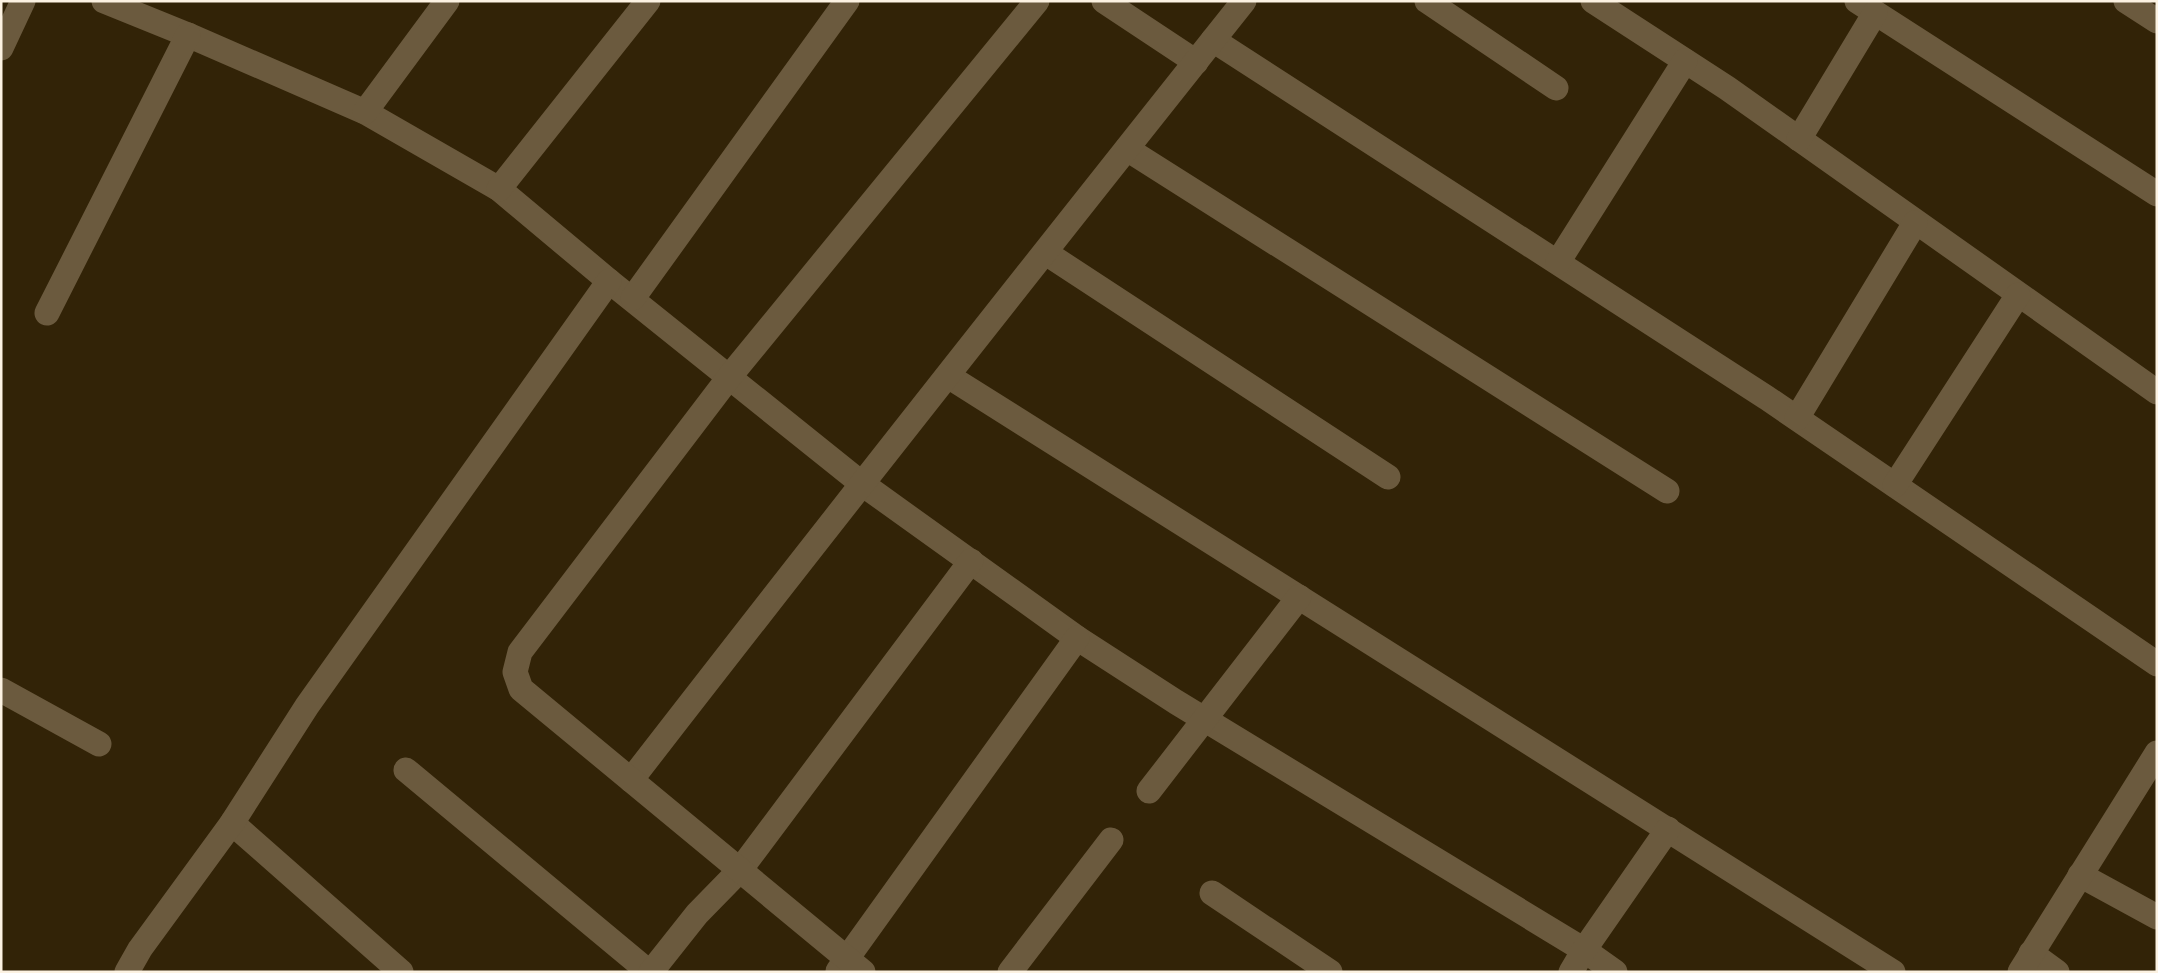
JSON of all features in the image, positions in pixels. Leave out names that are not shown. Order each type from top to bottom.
[{"type":"street","points":[[1,48],[23,1]]},
{"type":"street","points":[[104,1],[188,35],[365,112],[499,189],[609,281],[633,298],[861,483],[1077,638],[1204,719],[1584,950],[1615,972]]},
{"type":"street","points":[[365,112],[447,1]]},
{"type":"street","points":[[499,189],[648,1]]},
{"type":"street","points":[[633,298],[847,1]]},
{"type":"street","points":[[1037,1],[730,376],[520,652],[515,672],[521,689],[740,870],[850,968],[1077,638]]},
{"type":"street","points":[[1104,1],[1196,62]]},
{"type":"street","points":[[631,780],[861,483],[1046,253],[1244,1]]},
{"type":"street","points":[[1427,1],[1556,88]]},
{"type":"street","points":[[1593,1],[1727,88],[2157,392]]},
{"type":"street","points":[[2126,1],[2157,21]]},
{"type":"street","points":[[1799,139],[1866,7],[2157,194]]},
{"type":"street","points":[[47,313],[188,35]]},
{"type":"street","points":[[1213,40],[1797,418],[2157,664]]},
{"type":"street","points":[[1558,262],[1685,61]]},
{"type":"street","points":[[1127,149],[1667,492]]},
{"type":"street","points":[[1797,418],[1915,222]]},
{"type":"street","points":[[1046,253],[1388,477]]},
{"type":"street","points":[[126,972],[140,949],[232,823],[306,706],[609,281]]},
{"type":"street","points":[[1895,485],[2018,295]]},
{"type":"street","points":[[948,376],[1893,972]]},
{"type":"street","points":[[406,770],[650,972],[697,914],[740,870],[971,561]]},
{"type":"street","points":[[1149,791],[1299,597]]},
{"type":"street","points":[[1,690],[99,744]]},
{"type":"street","points":[[2057,972],[2025,962],[2080,875],[2149,780],[2157,753]]},
{"type":"street","points":[[232,823],[401,972]]},
{"type":"street","points":[[1571,972],[1584,950],[1668,829]]},
{"type":"street","points":[[1010,972],[1111,840]]},
{"type":"street","points":[[2080,875],[2157,917]]},
{"type":"street","points":[[1212,893],[1330,972]]}]
